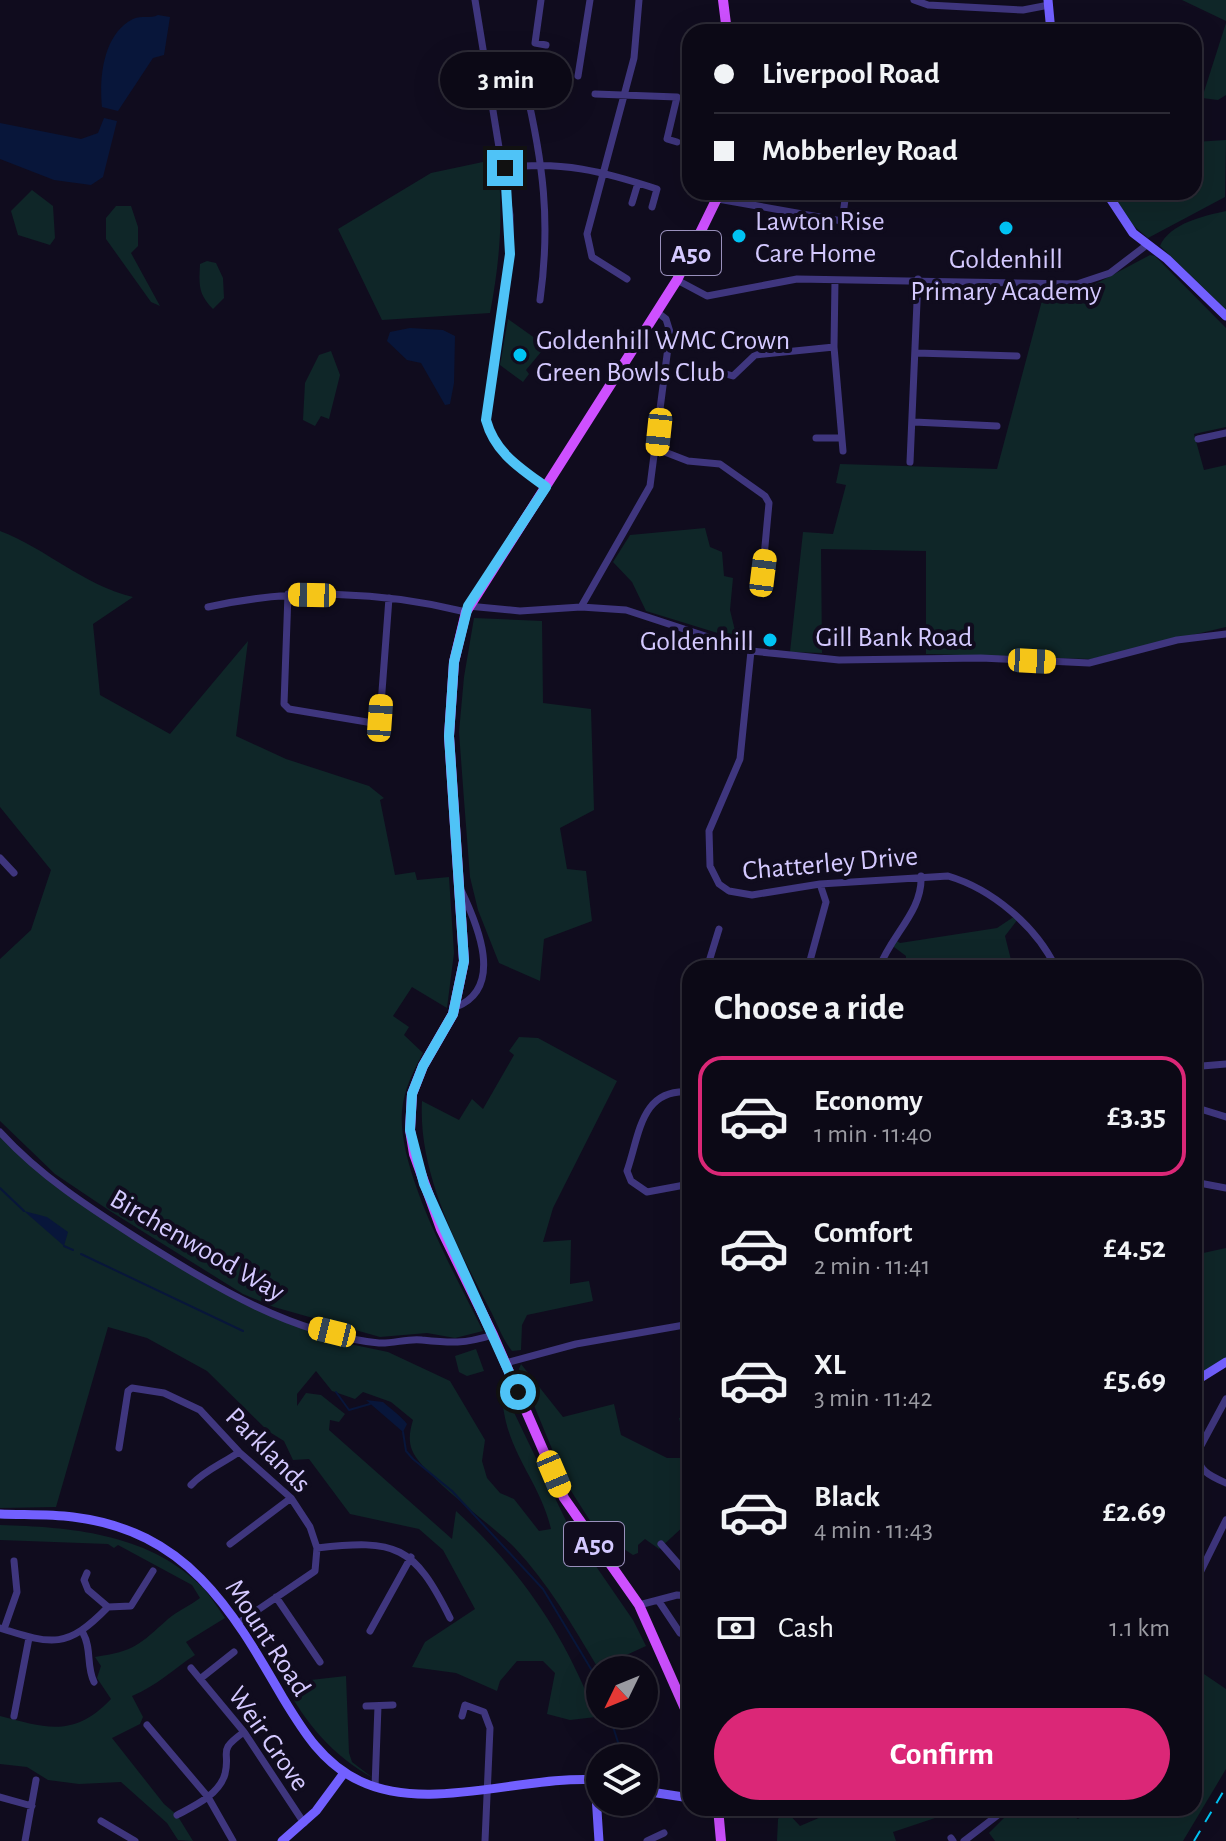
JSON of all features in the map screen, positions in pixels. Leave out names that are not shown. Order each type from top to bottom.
[{"type":"main road","points":[[723,0],[725,24]]},
{"type":"main road","name":"A50","points":[[682,1702],[639,1605],[564,1498],[424,1184],[410,1130],[416,1082],[456,1007],[465,950],[449,736],[454,662],[467,609],[677,280],[717,200]]},
{"type":"main road","points":[[719,1816],[721,1841]]},
{"type":"street","points":[[475,0],[484,70],[505,168],[510,254],[486,420],[495,443],[510,461],[546,487]]},
{"type":"street","points":[[541,0],[535,43],[546,45]]},
{"type":"street","points":[[578,76],[590,0]]},
{"type":"street","points":[[627,279],[600,265],[588,246],[587,234],[634,58],[639,0]]},
{"type":"street","points":[[914,0],[928,5],[969,2],[1023,10],[1048,3],[1050,24]]},
{"type":"street","points":[[537,89],[526,88],[543,163],[546,231],[540,300]]},
{"type":"street","points":[[595,94],[677,97],[667,139],[677,142]]},
{"type":"street","points":[[505,168],[543,163],[602,173],[662,190],[652,207]]},
{"type":"street","points":[[632,203],[638,183]]},
{"type":"street","points":[[741,200],[842,223],[845,200]]},
{"type":"street","points":[[1111,200],[1121,218],[1226,316]]},
{"type":"street","points":[[677,280],[707,296],[797,279],[1077,284],[1110,273],[1148,244]]},
{"type":"street","points":[[910,462],[918,279]]},
{"type":"street","points":[[835,280],[834,347],[843,451]]},
{"type":"street","points":[[541,289],[551,291]]},
{"type":"street","points":[[581,607],[650,486],[670,332],[666,319],[657,312]]},
{"type":"street","points":[[716,371],[732,378],[755,355],[834,347]]},
{"type":"street","points":[[916,353],[1017,356]]},
{"type":"street","points":[[914,422],[997,426]]},
{"type":"street","points":[[1198,439],[1226,433]]},
{"type":"street","points":[[816,438],[841,438]]},
{"type":"street","points":[[657,449],[688,461],[720,464],[765,496],[769,503],[761,589]]},
{"type":"street","points":[[288,594],[284,704],[289,709],[373,723],[380,718],[389,598]]},
{"type":"street","name":"Gill Bank Road","points":[[208,607],[288,594],[389,598],[467,609],[520,611],[581,607],[626,610],[751,651],[839,660],[981,658],[1089,663],[1177,640],[1226,634]]},
{"type":"street","name":"Chatterley Drive","points":[[751,651],[740,759],[711,821],[710,866],[719,884],[744,895],[820,884],[921,876],[958,879],[986,895],[1034,932],[1051,960]]},
{"type":"street","points":[[0,858],[14,873]]},
{"type":"street","points":[[882,960],[892,938],[918,906],[922,894],[921,876]]},
{"type":"street","points":[[810,960],[826,902],[820,884]]},
{"type":"street","points":[[456,1007],[471,996],[483,963],[482,936],[461,889]]},
{"type":"street","points":[[709,960],[719,929]]},
{"type":"street","points":[[1202,1066],[1226,1064]]},
{"type":"street","points":[[682,1091],[671,1090],[654,1101],[627,1171],[631,1181],[647,1192],[682,1185]]},
{"type":"street","points":[[1202,1110],[1226,1117]]},
{"type":"street","name":"Birchenwood Way","points":[[0,1132],[33,1165],[79,1200],[258,1309],[290,1322],[377,1343],[423,1340],[447,1345],[493,1335]]},
{"type":"street","points":[[1202,1184],[1226,1188]]},
{"type":"street","points":[[506,1363],[576,1344],[682,1325]]},
{"type":"street","points":[[1202,1377],[1226,1362]]},
{"type":"street","name":"Parklands","points":[[119,1448],[128,1391],[132,1388],[164,1393],[200,1410],[239,1452],[291,1498],[310,1527],[317,1548]]},
{"type":"street","points":[[1202,1444],[1226,1399]]},
{"type":"street","points":[[191,1485],[203,1471],[217,1467],[239,1452]]},
{"type":"street","points":[[1202,1469],[1226,1483]]},
{"type":"street","points":[[230,1544],[291,1498]]},
{"type":"street","name":"Mount Road","points":[[0,1514],[76,1517],[145,1539],[194,1569],[240,1622],[303,1731],[321,1754],[344,1773],[375,1787],[407,1793],[586,1781]]},
{"type":"street","points":[[1202,1569],[1225,1524]]},
{"type":"street","points":[[231,1529],[238,1538]]},
{"type":"street","points":[[661,1544],[682,1568]]},
{"type":"street","points":[[240,1622],[315,1571],[317,1548],[385,1545],[411,1557],[429,1575],[450,1618]]},
{"type":"street","points":[[370,1631],[411,1557]]},
{"type":"street","points":[[14,1561],[17,1592],[2,1628],[29,1638],[58,1642],[83,1633],[108,1607]]},
{"type":"street","points":[[83,1577],[88,1590],[108,1607],[131,1606],[153,1571]]},
{"type":"street","points":[[276,1597],[320,1662]]},
{"type":"street","points":[[639,1605],[682,1597]]},
{"type":"street","points":[[658,1600],[680,1633]]},
{"type":"street","points":[[83,1633],[90,1645],[90,1674],[94,1682]]},
{"type":"street","points":[[13,1716],[29,1638]]},
{"type":"street","name":"Weir Grove","points":[[200,1679],[234,1652]]},
{"type":"street","name":"Weir Grove","points":[[191,1668],[244,1732],[291,1808],[304,1823]]},
{"type":"street","points":[[366,1706],[393,1705]]},
{"type":"street","points":[[462,1716],[465,1705],[484,1712],[490,1728],[485,1841]]},
{"type":"street","points":[[375,1787],[378,1706]]},
{"type":"street","points":[[147,1725],[208,1797],[233,1841]]},
{"type":"street","points":[[177,1815],[208,1797],[226,1772],[223,1754],[230,1741],[244,1732]]},
{"type":"street","points":[[282,1841],[304,1823],[344,1773]]},
{"type":"street","points":[[25,1841],[36,1780]]},
{"type":"street","points":[[670,1796],[682,1792]]},
{"type":"street","points":[[658,1794],[682,1797]]},
{"type":"street","points":[[0,1797],[32,1806]]},
{"type":"street","points":[[110,1825],[114,1815]]},
{"type":"street","points":[[599,1816],[599,1841]]},
{"type":"street","points":[[964,1841],[997,1816]]},
{"type":"street","points":[[101,1821],[135,1841]]},
{"type":"street","points":[[647,1841],[664,1833]]},
{"type":"green space","points":[[1182,0],[1226,0],[1226,21]]},
{"type":"green space","points":[[1226,23],[1226,95],[1218,100],[1202,98]]},
{"type":"green space","points":[[1226,140],[1225,197],[1148,238],[1129,222],[1114,200],[1202,200],[1202,142]]},
{"type":"green space","points":[[497,159],[500,236],[490,313],[382,320],[338,229],[431,173]]},
{"type":"green space","points":[[32,190],[53,206],[55,238],[50,245],[18,235],[11,211]]},
{"type":"green space","points":[[116,206],[131,206],[138,227],[138,246],[131,253],[160,306],[151,302],[106,239],[106,218]]},
{"type":"green space","points":[[1226,211],[1226,310],[1160,246],[1179,226]]},
{"type":"green space","points":[[1150,255],[1155,256],[1226,328],[1226,427],[1194,434],[1204,470],[1226,465],[1226,627],[1091,659],[926,654],[926,551],[821,549],[822,653],[790,652],[803,532],[833,534],[846,485],[836,483],[840,464],[997,469],[1044,293],[1086,289]]},
{"type":"green space","points":[[207,261],[216,263],[223,278],[224,298],[213,309],[204,299],[200,284],[200,264]]},
{"type":"green space","name":"Goldenhill WMC Crown Green Bowls Club","points":[[508,319],[546,346],[526,370],[529,374],[523,382],[500,365]]},
{"type":"green space","points":[[331,351],[340,375],[329,419],[321,416],[315,426],[303,420],[305,383],[319,355]]},
{"type":"green space","points":[[705,528],[710,547],[722,552],[724,576],[733,578],[730,610],[737,639],[646,611],[632,582],[613,562],[630,535]]},
{"type":"green space","points":[[0,531],[34,547],[81,576],[133,597],[93,624],[100,695],[170,734],[248,641],[236,736],[286,759],[369,786],[384,798],[380,800],[395,875],[415,872],[417,880],[449,877],[454,953],[447,1008],[412,987],[393,1016],[409,1027],[404,1035],[423,1053],[412,1074],[403,1103],[403,1135],[409,1163],[430,1223],[483,1331],[455,1338],[427,1333],[380,1337],[274,1307],[243,1294],[55,1174],[0,1121],[0,959],[31,930],[51,870],[0,807]]},
{"type":"green space","points":[[474,618],[542,621],[543,703],[591,709],[594,810],[560,828],[567,869],[586,871],[592,921],[544,939],[540,981],[499,963],[478,910],[470,877],[459,732]]},
{"type":"green space","points":[[1015,916],[1018,919],[1005,936],[1011,960],[906,960],[906,956],[890,944],[892,938],[900,943],[997,928]]},
{"type":"green space","points":[[519,1037],[538,1038],[617,1081],[553,1208],[543,1242],[571,1240],[570,1284],[589,1281],[593,1301],[527,1315],[522,1325],[521,1350],[512,1351],[464,1260],[442,1208],[426,1155],[422,1101],[459,1120],[472,1099],[483,1109],[514,1055],[509,1051]]},
{"type":"green space","points":[[0,1132],[79,1200],[260,1310],[344,1335],[340,1342],[388,1352],[450,1381],[485,1440],[482,1461],[487,1478],[500,1493],[514,1499],[539,1531],[551,1529],[540,1497],[511,1439],[503,1406],[510,1404],[569,1527],[633,1620],[646,1646],[624,1656],[591,1656],[538,1575],[514,1547],[443,1486],[418,1460],[410,1442],[413,1420],[391,1402],[363,1392],[355,1399],[332,1391],[316,1371],[297,1394],[297,1406],[306,1393],[321,1395],[345,1414],[339,1422],[330,1420],[329,1430],[452,1539],[456,1511],[501,1556],[539,1605],[570,1659],[586,1692],[586,1718],[570,1720],[547,1714],[555,1673],[543,1661],[517,1661],[500,1681],[497,1691],[456,1673],[412,1667],[425,1642],[475,1609],[443,1550],[419,1529],[350,1514],[309,1459],[293,1460],[284,1441],[268,1431],[207,1371],[147,1338],[108,1327],[56,1507],[0,1508]]},
{"type":"green space","points":[[1226,1248],[1226,1362],[1202,1375],[1202,1253]]},
{"type":"green space","points":[[476,1349],[484,1371],[467,1376],[459,1372],[455,1356]]},
{"type":"green space","points":[[521,1364],[563,1417],[614,1404],[621,1435],[667,1458],[682,1458],[682,1528],[659,1549],[645,1539],[638,1545],[638,1553],[633,1555],[618,1545],[608,1549],[566,1483],[519,1369]]},
{"type":"green space","points":[[0,1525],[79,1531],[131,1543],[178,1567],[203,1588],[225,1618],[186,1642],[195,1655],[132,1696],[143,1717],[140,1724],[112,1738],[164,1804],[177,1815],[193,1841],[178,1840],[167,1823],[121,1782],[79,1784],[48,1780],[27,1767],[0,1764],[0,1716],[59,1727],[85,1720],[111,1699],[97,1678],[101,1666],[95,1657],[136,1646],[200,1598],[192,1585],[118,1545],[114,1548],[108,1544],[0,1540]]},
{"type":"green space","points":[[1202,1673],[1226,1689],[1226,1769],[1202,1809]]},
{"type":"green space","points":[[346,1676],[349,1753],[352,1762],[373,1778],[345,1759],[321,1737],[284,1683]]},
{"type":"green space","points":[[781,1816],[791,1816],[800,1826],[823,1816],[938,1817],[893,1832],[896,1841],[777,1841],[778,1819]]},
{"type":"green space","points":[[1006,1816],[1073,1816],[1078,1819],[1082,1816],[1198,1816],[1183,1841],[995,1841],[989,1833]]},
{"type":"water","points":[[158,15],[170,17],[164,55],[153,58],[118,111],[102,107],[101,83],[105,58],[115,35],[133,19]]},
{"type":"water","points":[[104,118],[117,121],[103,177],[91,185],[54,180],[0,159],[0,123],[81,139],[98,133]]},
{"type":"water","points":[[410,328],[443,330],[455,336],[454,383],[450,404],[445,405],[421,363],[407,360],[387,341],[390,332]]},
{"type":"water","points":[[24,1211],[47,1217],[68,1232],[64,1246]]},
{"type":"water","points":[[366,1400],[383,1402],[396,1413],[407,1424],[403,1432]]},
{"type":"waterway","points":[[0,1188],[24,1211]]},
{"type":"waterway","points":[[64,1246],[73,1250]]},
{"type":"waterway","points":[[81,1254],[243,1331]]},
{"type":"waterway","points":[[336,1392],[349,1410],[370,1404]]},
{"type":"waterway","points":[[403,1432],[406,1451],[413,1459],[452,1491],[543,1589],[586,1661]]},
{"type":"waterway","points":[[613,1728],[619,1744]]},
{"type":"railway","points":[[1194,1841],[1226,1787]]},
{"type":"place","name":"Goldenhill Primary Academy","points":[[1006,228]]},
{"type":"place","name":"Lawton Rise Care Home","points":[[739,236]]},
{"type":"place","name":"Goldenhill WMC Crown Green Bowls Club","points":[[520,355]]},
{"type":"place","name":"Goldenhill","points":[[770,640]]},
{"type":"route","points":[[505,168],[510,254],[486,420],[495,443],[510,461],[546,487],[468,606],[457,643],[449,736],[464,930],[463,974],[449,1024],[416,1082],[412,1094],[410,1130],[414,1154],[441,1229],[518,1392]]}]
